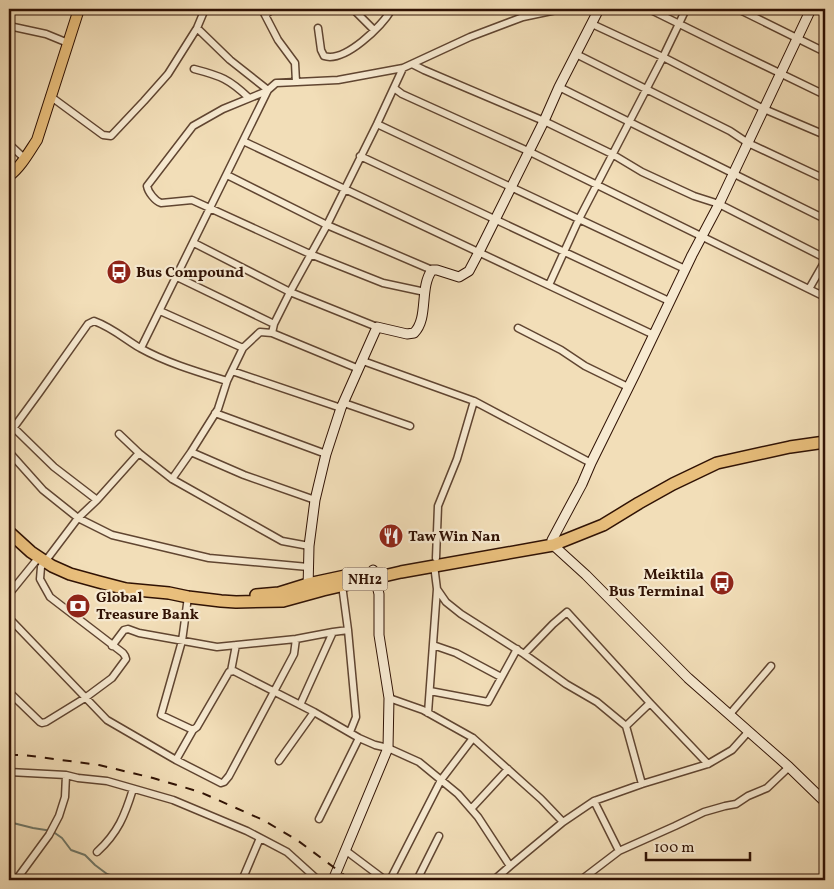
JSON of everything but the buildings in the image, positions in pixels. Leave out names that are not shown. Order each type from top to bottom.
[{"type":"highway","name":"NH12","points":[[9,542],[40,562],[70,574],[126,589],[236,602],[283,601],[308,589],[374,574],[571,539],[602,525],[639,502],[717,462],[825,442]]},
{"type":"highway","name":"NH12","points":[[9,532],[40,562]]},
{"type":"highway","name":"NH12","points":[[169,593],[189,591],[254,596],[342,585],[374,574]]},
{"type":"main road","points":[[9,176],[37,140],[79,9]]},
{"type":"street","points":[[50,96],[103,135],[111,136],[168,74],[197,28],[205,9]]},
{"type":"street","points":[[273,9],[263,12],[278,40],[294,63],[296,82]]},
{"type":"street","points":[[353,9],[374,30]]},
{"type":"street","points":[[318,28],[321,50],[324,56],[328,57],[346,53],[365,40],[392,9]]},
{"type":"street","points":[[424,292],[383,283],[310,254],[192,200],[161,203],[149,191],[148,186],[193,126],[223,109],[267,91],[276,83],[338,80],[402,68],[470,37],[523,17],[561,9]]},
{"type":"street","points":[[227,175],[327,225],[432,270],[459,276],[468,270],[479,252],[559,87],[600,9]]},
{"type":"street","points":[[649,9],[825,95]]},
{"type":"street","points":[[549,285],[596,185],[686,9]]},
{"type":"street","points":[[738,9],[825,52]]},
{"type":"street","points":[[811,9],[719,204],[701,236],[591,463],[556,542],[688,678],[789,767],[825,802]]},
{"type":"street","points":[[592,24],[663,57],[764,109],[825,135]]},
{"type":"street","points":[[9,26],[46,34],[68,43]]},
{"type":"street","points":[[197,28],[230,60],[267,91]]},
{"type":"street","points":[[576,54],[730,131],[748,143],[825,179]]},
{"type":"street","points":[[412,64],[544,121],[612,154],[642,172],[694,196],[719,204],[825,259],[809,289]]},
{"type":"street","points":[[272,333],[274,324],[290,292],[327,225],[377,124],[402,68]]},
{"type":"street","points":[[194,69],[218,75],[235,85],[249,98]]},
{"type":"street","points":[[559,87],[825,219]]},
{"type":"street","points":[[394,88],[402,94],[528,151],[825,297]]},
{"type":"street","points":[[142,348],[267,91]]},
{"type":"street","points":[[377,124],[685,269]]},
{"type":"street","points":[[243,141],[654,335]]},
{"type":"street","points":[[9,144],[24,158]]},
{"type":"street","points":[[360,156],[669,302]]},
{"type":"street","points":[[194,243],[290,292],[377,327],[407,334],[414,333],[420,323],[424,292],[432,270]]},
{"type":"street","points":[[176,277],[274,324]]},
{"type":"street","points":[[160,311],[244,348]]},
{"type":"street","points":[[9,434],[88,324],[94,321],[142,348],[186,369],[227,382]]},
{"type":"street","points":[[308,589],[309,546],[315,500],[326,454],[342,405],[377,327]]},
{"type":"street","points":[[518,328],[561,350],[585,366],[628,387]]},
{"type":"street","points":[[172,479],[218,410],[232,370],[244,348],[260,332],[272,333],[361,365],[474,401],[591,463]]},
{"type":"street","points":[[232,370],[410,426]]},
{"type":"street","points":[[428,714],[437,589],[435,562],[438,506],[457,459],[474,401]]},
{"type":"street","points":[[215,413],[326,454]]},
{"type":"street","points":[[14,428],[54,467],[97,500]]},
{"type":"street","points":[[119,434],[139,453],[172,479],[282,541],[309,546]]},
{"type":"street","points":[[9,452],[43,490],[78,518],[112,535],[209,558],[308,567]]},
{"type":"street","points":[[191,452],[244,475],[315,500]]},
{"type":"street","points":[[9,594],[139,453]]},
{"type":"street","points":[[9,692],[42,723],[85,698],[112,678],[126,659],[123,653],[50,597],[40,579],[40,562]]},
{"type":"street","points":[[333,880],[388,748],[389,698],[379,636],[379,594],[374,574]]},
{"type":"street","points":[[342,585],[356,717],[350,732]]},
{"type":"street","points":[[437,589],[446,602],[461,614],[517,649],[566,684],[598,702],[626,726],[642,784]]},
{"type":"street","points":[[188,597],[182,641],[161,715],[193,730]]},
{"type":"street","points":[[524,654],[567,612],[708,764]]},
{"type":"street","points":[[9,618],[106,720],[220,783],[224,782],[228,776],[275,692],[294,654],[296,639]]},
{"type":"street","points":[[112,646],[124,630],[128,629],[139,633],[217,647],[296,639],[348,630]]},
{"type":"street","points":[[300,705],[333,632]]},
{"type":"street","points":[[176,760],[231,671],[236,645]]},
{"type":"street","points":[[433,645],[456,653],[501,677]]},
{"type":"street","points":[[430,691],[488,702],[517,649]]},
{"type":"street","points":[[730,714],[772,666]]},
{"type":"street","points":[[231,671],[314,712],[359,738],[419,762],[458,794],[478,817],[510,866]]},
{"type":"street","points":[[389,698],[423,710],[473,738],[541,799],[563,822]]},
{"type":"street","points":[[626,726],[650,703]]},
{"type":"street","points":[[279,761],[314,712]]},
{"type":"street","points":[[494,880],[563,822],[594,801],[708,764],[732,750],[749,731]]},
{"type":"street","points":[[319,819],[359,738]]},
{"type":"street","points":[[390,880],[441,780],[473,738]]},
{"type":"street","points":[[581,880],[618,851],[704,812],[736,804],[748,796],[767,788],[789,767]]},
{"type":"street","points":[[471,810],[508,769]]},
{"type":"street","points":[[9,772],[66,775],[107,781],[173,800],[247,831],[287,852],[318,880]]},
{"type":"street","points":[[16,880],[49,835],[59,816],[65,797],[66,775]]},
{"type":"street","points":[[97,852],[107,843],[116,830],[125,814],[133,789]]},
{"type":"street","points":[[594,801],[618,851]]},
{"type":"street","points":[[417,880],[439,836]]},
{"type":"street","points":[[244,878],[260,838]]},
{"type":"street","points":[[345,850],[386,880]]},
{"type":"waterway","points":[[9,822],[52,831],[62,838],[71,850],[85,855],[107,874],[123,880]]},
{"type":"railway","points":[[9,755],[24,755],[99,765],[200,792],[263,820],[297,840],[351,880]]},
{"type":"place","name":"Bus Compound","points":[[119,272]]},
{"type":"place","name":"Taw Win Nan","points":[[391,536]]},
{"type":"place","name":"Meiktila Bus Terminal","points":[[722,583]]},
{"type":"place","name":"Global Treasure Bank","points":[[78,606]]}]
